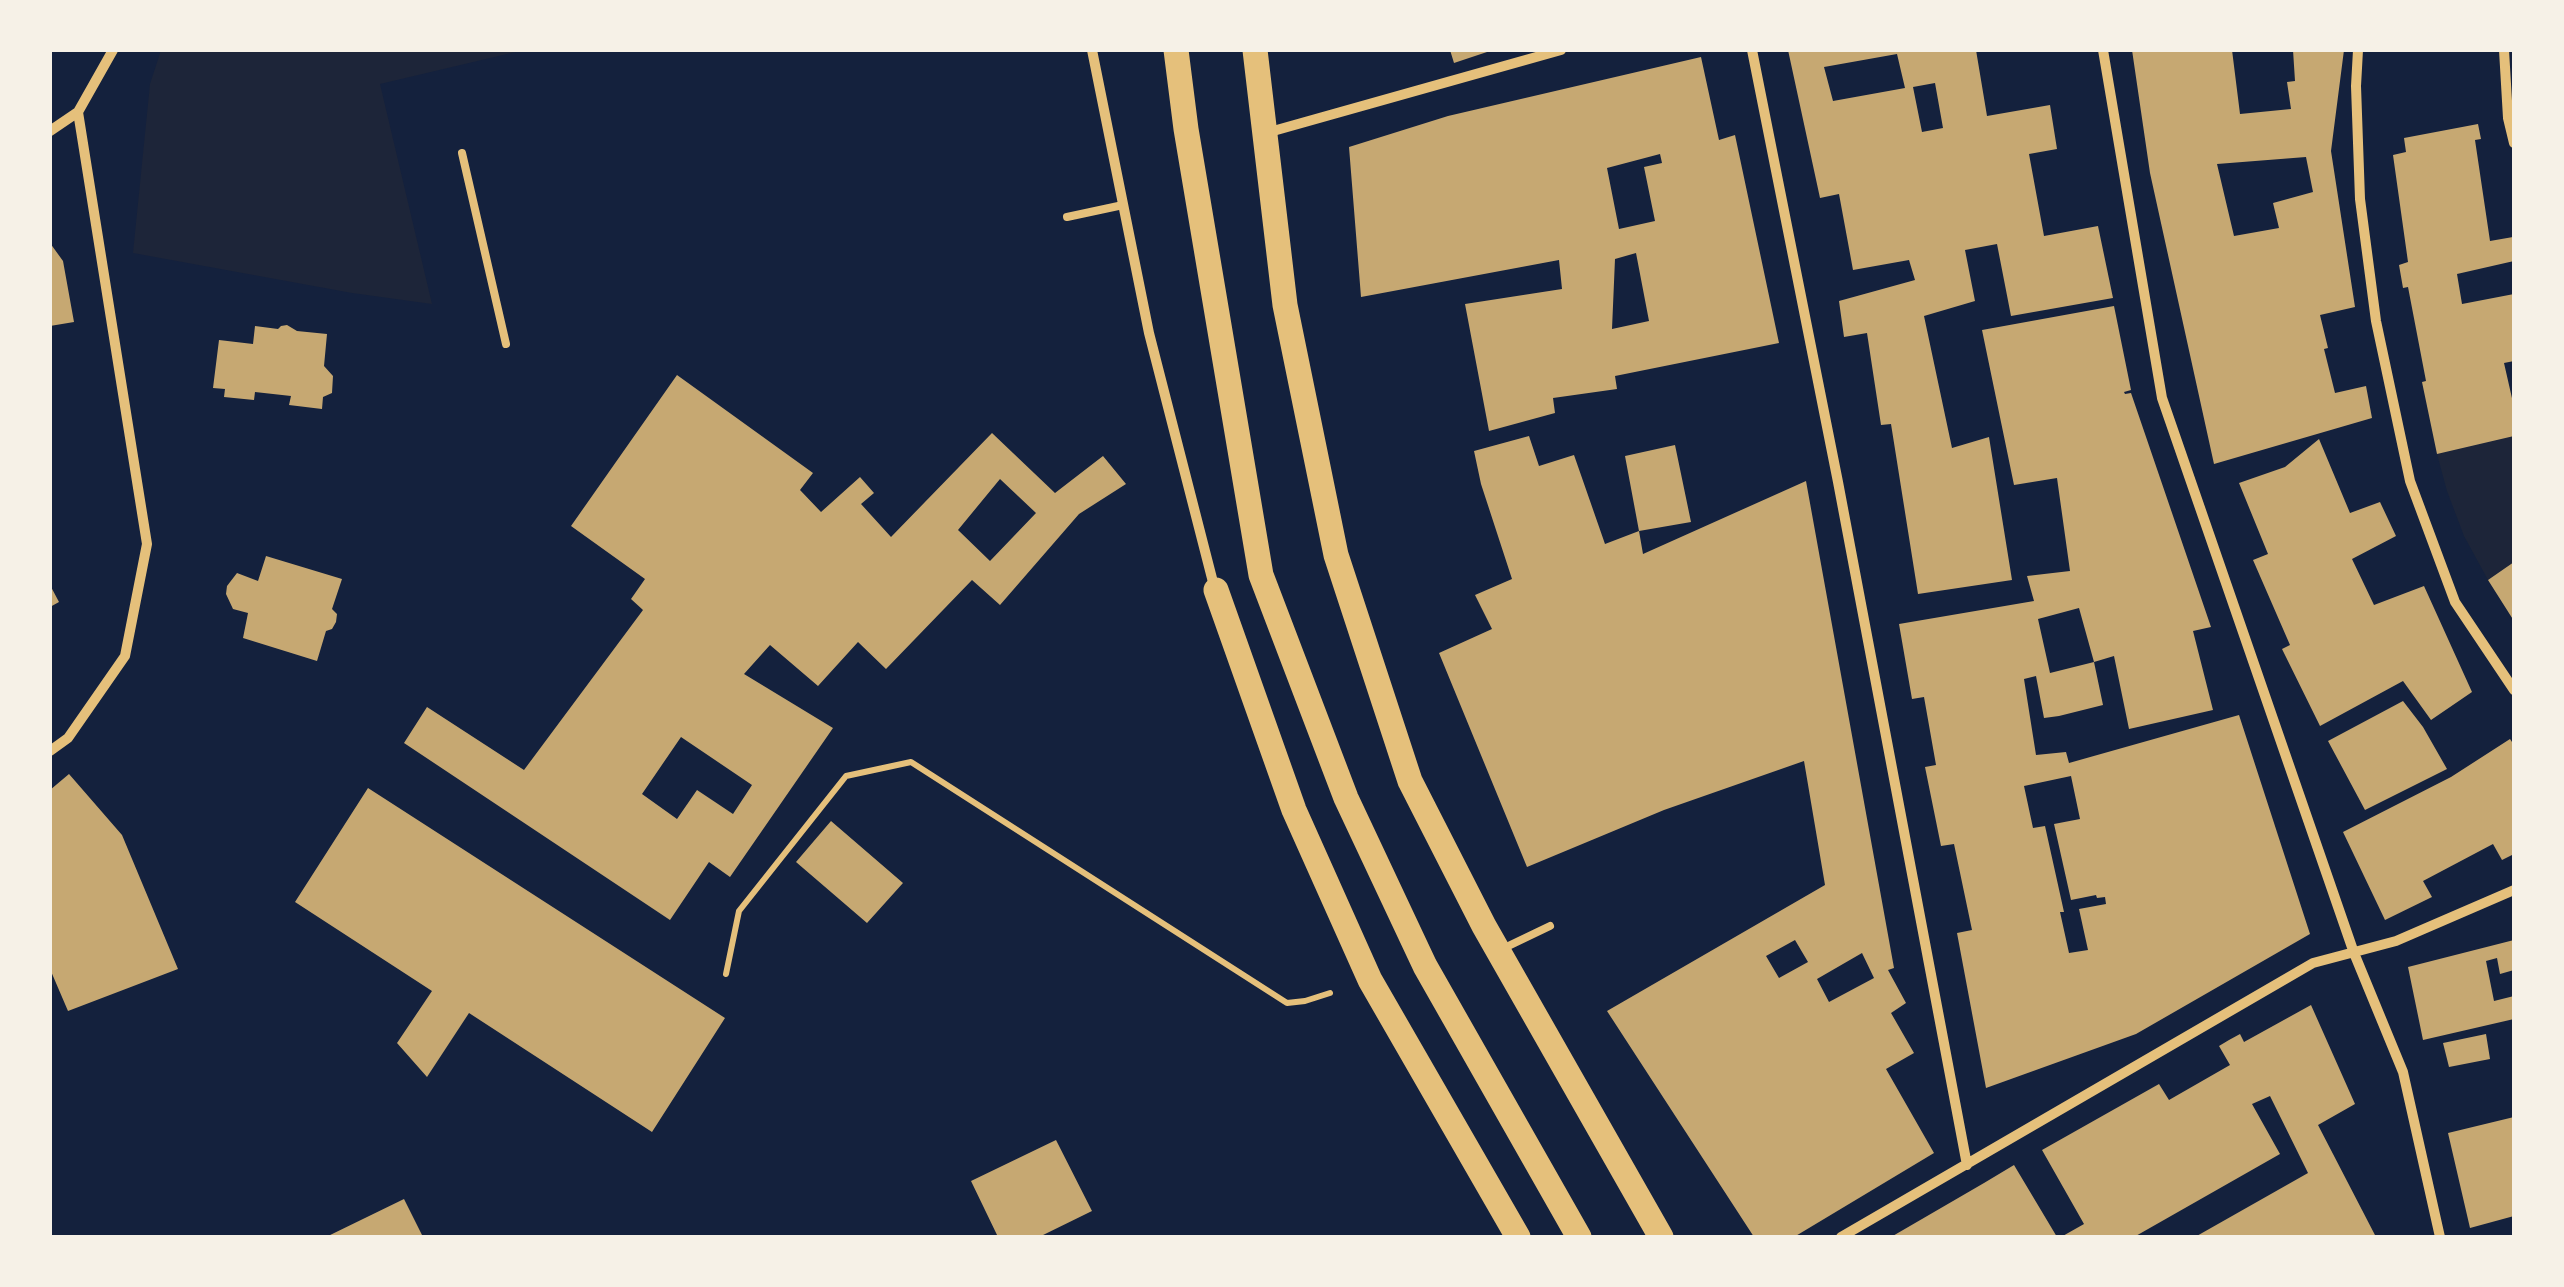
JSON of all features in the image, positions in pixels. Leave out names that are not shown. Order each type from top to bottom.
[{"type":"main road","points":[[1176,50],[1261,576],[1346,798],[1426,966],[1579,1237]]},
{"type":"main road","points":[[1255,50],[1286,305],[1336,555],[1410,782],[1498,951],[1661,1237]]},
{"type":"main road","points":[[1216,590],[1294,810],[1370,980],[1518,1237]]},
{"type":"street","points":[[50,132],[78,112],[113,50]]},
{"type":"street","points":[[1092,50],[1149,333],[1216,590]]},
{"type":"street","points":[[1265,134],[1561,50]]},
{"type":"street","points":[[1752,50],[1967,1166]]},
{"type":"street","points":[[2103,50],[2162,398],[2354,953],[2404,1072],[2440,1237]]},
{"type":"street","points":[[2358,50],[2360,198],[2376,321],[2410,481],[2455,602],[2514,690]]},
{"type":"street","points":[[2504,50],[2508,118],[2514,143]]},
{"type":"street","points":[[50,750],[68,738],[125,656],[147,544],[78,112]]},
{"type":"street","points":[[1840,1237],[2313,962],[2396,941],[2514,890]]},
{"type":"lane","points":[[462,153],[506,344]]},
{"type":"lane","points":[[1067,217],[1123,205]]},
{"type":"lane","points":[[1498,951],[1550,926]]},
{"type":"path","points":[[726,974],[739,911],[846,776],[910,762],[1287,1003],[1306,1001]]},
{"type":"shaded area","points":[[161,50],[524,50],[380,84],[432,304],[133,253],[150,84]]},
{"type":"shaded area","points":[[2514,436],[2514,562],[2488,580],[2464,536],[2437,454]]},
{"type":"building","points":[[1450,50],[1490,50],[1490,51],[1454,63]]},
{"type":"building","points":[[1788,50],[1976,50],[1987,116],[2050,105],[2057,149],[2029,154],[2044,236],[2098,226],[2113,298],[2011,316],[1997,244],[1965,250],[1975,301],[1924,316],[1952,448],[1989,437],[2012,580],[1918,594],[1891,424],[1881,425],[1867,333],[1844,337],[1839,301],[1915,280],[1909,260],[1853,270],[1839,194],[1820,198]],"holes":[[[1897,54],[1905,88],[1833,101],[1824,67]],[[1935,83],[1943,128],[1922,132],[1913,87]]]},
{"type":"building","points":[[2132,50],[2232,50],[2240,114],[2291,109],[2287,82],[2295,81],[2293,50],[2344,50],[2331,151],[2355,307],[2320,315],[2335,393],[2366,386],[2372,418],[2214,464],[2150,173]],"holes":[[[2306,157],[2313,192],[2273,203],[2279,228],[2234,236],[2217,164]]]},
{"type":"building","points":[[1701,57],[1719,140],[1735,135],[1779,343],[1615,376],[1617,389],[1553,398],[1555,413],[1489,431],[1465,304],[1562,289],[1559,260],[1361,297],[1349,147],[1448,116]],"holes":[[[1660,154],[1662,163],[1644,167],[1655,221],[1619,229],[1607,168]],[[1636,253],[1649,321],[1612,329],[1615,259]]]},
{"type":"building","points":[[2478,124],[2481,139],[2475,140],[2490,241],[2513,237],[2514,261],[2457,274],[2462,304],[2514,294],[2514,361],[2504,363],[2514,407],[2514,436],[2437,454],[2408,287],[2403,288],[2399,265],[2408,262],[2393,155],[2406,152],[2404,138]]},
{"type":"building","points":[[50,243],[63,261],[74,322],[50,326]]},
{"type":"building","points":[[2114,306],[2131,390],[2124,392],[2131,393],[2211,627],[2193,631],[2213,710],[2129,729],[2114,656],[2094,662],[2103,705],[2044,718],[2036,676],[2024,679],[2036,755],[2066,752],[2069,763],[2239,715],[2310,934],[2136,1034],[1986,1088],[1957,933],[1972,930],[1954,844],[1941,846],[1925,767],[1936,765],[1924,697],[1912,699],[1899,624],[2034,601],[2027,576],[2070,571],[2057,478],[2014,485],[1982,330]],"holes":[[[2079,608],[2094,662],[2050,673],[2038,619]],[[2071,776],[2080,819],[2054,824],[2071,900],[2096,895],[2105,897],[2106,904],[2079,909],[2088,950],[2069,953],[2045,826],[2033,828],[2024,786]]]},
{"type":"building","points":[[287,325],[297,331],[327,334],[324,366],[333,376],[332,393],[323,397],[322,409],[289,405],[291,396],[255,392],[254,400],[224,397],[225,389],[213,388],[219,340],[253,344],[255,326],[278,329]]},
{"type":"building","points":[[677,375],[813,473],[800,490],[821,512],[860,477],[874,493],[861,504],[891,537],[992,433],[1055,493],[1103,456],[1126,484],[1079,514],[1000,605],[972,580],[886,669],[858,642],[818,686],[770,645],[744,674],[833,728],[730,877],[709,862],[670,920],[404,743],[427,707],[524,770],[643,610],[631,599],[645,579],[571,526]],"holes":[[[1000,479],[1036,513],[990,561],[958,530]],[[681,737],[752,785],[733,814],[697,790],[677,819],[642,794]]]},
{"type":"building","points":[[1529,436],[1539,466],[1574,455],[1605,544],[1639,531],[1643,554],[1806,481],[1894,968],[1888,970],[1906,1003],[1891,1013],[1914,1053],[1886,1069],[1934,1153],[1794,1237],[1754,1237],[1607,1011],[1825,885],[1804,761],[1664,810],[1527,867],[1439,653],[1492,629],[1475,595],[1512,579],[1474,451]],"holes":[[[1795,940],[1808,962],[1779,978],[1766,956]],[[1862,953],[1874,978],[1829,1002],[1817,979]]]},
{"type":"building","points":[[2319,439],[2350,513],[2380,502],[2396,536],[2352,559],[2374,605],[2424,586],[2472,692],[2431,720],[2403,681],[2320,726],[2282,649],[2290,645],[2253,560],[2268,554],[2239,483],[2285,467]]},
{"type":"building","points":[[1675,445],[1691,522],[1639,531],[1625,456]]},
{"type":"building","points":[[266,556],[342,579],[332,609],[337,614],[336,622],[326,631],[317,661],[243,638],[248,613],[233,609],[227,586],[237,573],[258,581]]},
{"type":"building","points":[[2514,562],[2514,621],[2488,580]]},
{"type":"building","points":[[50,585],[59,602],[50,607]]},
{"type":"building","points":[[2403,701],[2447,769],[2365,810],[2328,741]]},
{"type":"building","points":[[2510,739],[2514,745],[2514,854],[2502,860],[2493,844],[2423,881],[2432,897],[2385,920],[2343,832],[2451,777]]},
{"type":"building","points":[[69,774],[122,835],[178,969],[68,1011],[50,969],[50,790]]},
{"type":"building","points":[[368,788],[725,1018],[652,1132],[469,1013],[427,1077],[397,1043],[432,991],[295,902]]},
{"type":"building","points":[[831,821],[903,883],[867,923],[796,862]]},
{"type":"building","points":[[2514,940],[2514,970],[2500,974],[2497,958],[2486,961],[2494,1001],[2514,996],[2514,1019],[2423,1040],[2408,967]]},
{"type":"building","points":[[2311,1005],[2355,1104],[2318,1125],[2376,1237],[2195,1237],[2308,1173],[2270,1096],[2252,1104],[2280,1154],[2134,1237],[2061,1237],[2084,1224],[2042,1150],[2159,1084],[2169,1100],[2230,1065],[2219,1046],[2240,1034],[2244,1042]]},
{"type":"building","points":[[2486,1034],[2490,1059],[2449,1067],[2443,1043]]},
{"type":"building","points":[[2514,1117],[2514,1216],[2470,1228],[2448,1133]]},
{"type":"building","points":[[1056,1140],[1092,1211],[1039,1237],[998,1237],[971,1181]]},
{"type":"building","points":[[2014,1165],[2057,1237],[1891,1237],[1984,1183]]},
{"type":"building","points":[[404,1199],[423,1237],[326,1237]]}]
